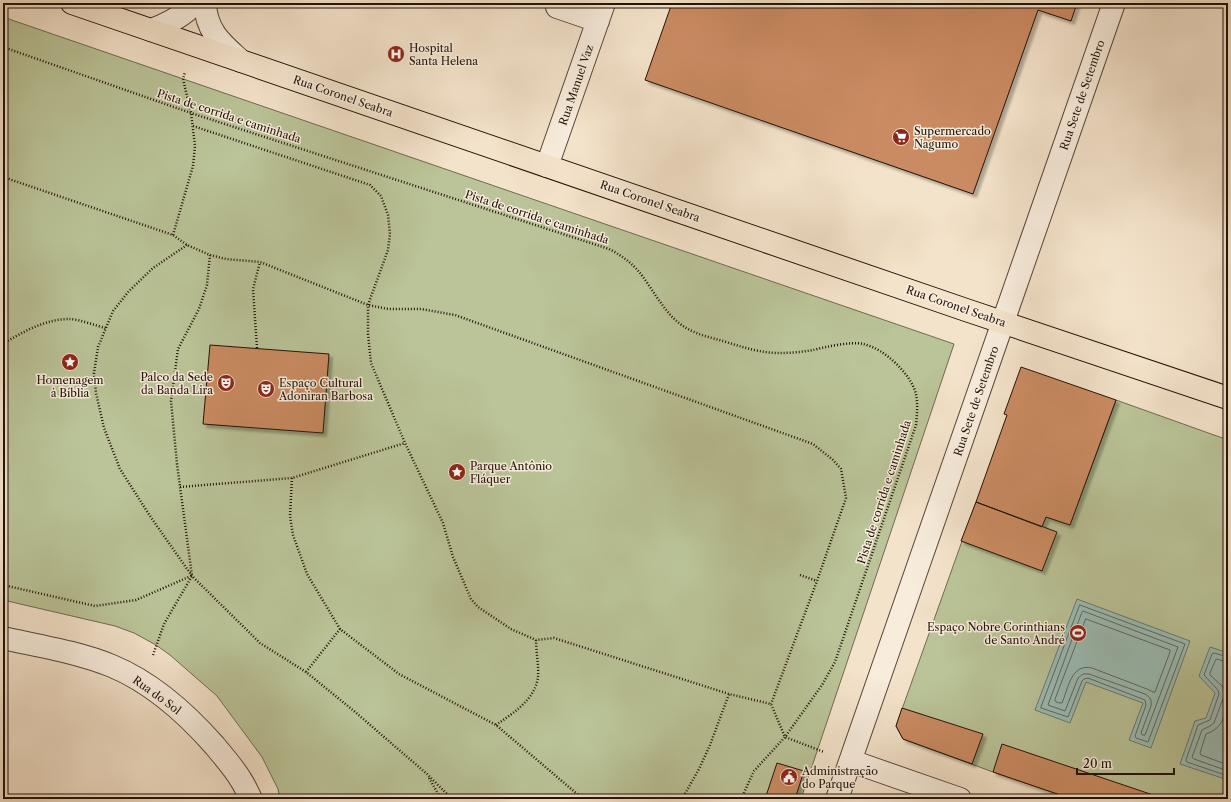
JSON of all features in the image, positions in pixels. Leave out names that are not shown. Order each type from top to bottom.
[{"type":"main road","name":"Rua Coronel Seabra","points":[[72,3],[1228,398]]},
{"type":"street","points":[[151,30],[180,16],[195,3]]},
{"type":"street","points":[[204,3],[205,15],[210,27],[224,46],[241,61]]},
{"type":"street","name":"Rua Sete de Setembro","points":[[838,799],[1114,3]]},
{"type":"street","points":[[558,7],[601,12]]},
{"type":"street","name":"Rua Manuel Vaz","points":[[547,166],[601,12]]},
{"type":"street","name":"Rua do Sol","points":[[3,638],[95,660],[123,671],[142,681],[176,706],[203,733],[231,764],[251,799]]},
{"type":"street","points":[[851,761],[960,799]]},
{"type":"path","points":[[173,235],[193,166],[195,146],[193,126],[183,79],[194,45]]},
{"type":"path","name":"Pista de corrida e caminhada","points":[[3,47],[191,113],[609,249],[622,256],[640,273],[665,309],[690,331],[753,350],[779,353],[810,350],[842,344],[863,343],[878,350],[894,362],[909,378],[916,394],[916,424],[835,662],[822,685],[785,737],[754,771],[741,799]]},
{"type":"path","points":[[193,126],[370,185],[381,196],[388,215],[390,234],[388,250],[368,305],[368,334],[371,363],[405,443],[444,524],[454,557],[471,600],[478,607],[510,629],[536,640],[554,638],[729,694],[771,704]]},
{"type":"path","points":[[3,177],[173,235],[188,245],[210,255],[226,259],[260,262],[368,305],[388,309],[421,309],[455,315],[813,444],[833,460],[841,469],[846,498],[818,581],[771,704],[785,737],[851,761]]},
{"type":"path","points":[[188,245],[153,268],[129,291],[113,311],[98,347],[94,373],[96,393],[104,428],[120,469],[150,516],[192,576],[260,643],[306,672],[354,711],[426,774],[452,799]]},
{"type":"path","points":[[142,681],[164,624],[192,576],[180,487],[171,401],[178,349],[199,309],[207,285],[210,255]]},
{"type":"path","points":[[257,348],[253,288],[260,262]]},
{"type":"path","points":[[3,344],[16,336],[47,322],[70,319],[106,328]]},
{"type":"path","points":[[180,487],[292,478],[405,443]]},
{"type":"path","points":[[292,478],[290,516],[293,535],[307,574],[340,629],[399,674],[496,725],[583,799]]},
{"type":"path","points":[[800,575],[818,581]]},
{"type":"path","points":[[3,585],[95,606],[136,600],[192,576]]},
{"type":"path","points":[[306,672],[340,629]]},
{"type":"path","points":[[496,725],[529,698],[535,687],[538,677],[536,640]]},
{"type":"path","points":[[682,799],[699,769],[710,745],[729,694]]},
{"type":"path","points":[[426,774],[441,799]]},
{"type":"green space","name":"Parque Antônio Fláquer","points":[[3,17],[954,344],[801,799],[280,799],[278,789],[262,757],[217,696],[170,655],[156,645],[134,633],[115,626],[3,600]]},
{"type":"green space","name":"Espaço Nobre Corinthians de Santo André","points":[[1116,400],[1228,440],[1228,799],[1072,799],[903,739],[896,726],[976,502],[1042,526],[1046,517],[1070,525]]},
{"type":"water","points":[[1077,599],[1190,641],[1151,748],[1129,740],[1143,703],[1086,682],[1070,723],[1035,710]]},
{"type":"water","points":[[1210,647],[1228,653],[1228,780],[1180,764],[1195,721],[1206,718],[1215,693],[1199,676]]},
{"type":"building","name":"Supermercado Nagumo","points":[[672,3],[1077,3],[1071,21],[1038,10],[973,194],[645,80]]},
{"type":"building","name":"Espaço Cultural Adoniran Barbosa","points":[[210,345],[329,354],[323,433],[203,424]]},
{"type":"building","points":[[1021,367],[1116,400],[1070,525],[1046,517],[1042,527],[976,502],[1007,415],[1004,414]]},
{"type":"building","points":[[976,502],[1057,532],[1042,571],[961,541]]},
{"type":"building","points":[[902,708],[983,734],[972,764],[903,739],[896,726]]},
{"type":"building","points":[[1002,744],[1165,799],[1072,799],[993,772]]},
{"type":"building","points":[[777,763],[804,771],[795,799],[765,799]]},
{"type":"place","name":"Hospital Santa Helena","points":[[396,54]]},
{"type":"place","name":"Supermercado Nagumo","points":[[901,137]]},
{"type":"place","name":"Homenagem à Bíblia","points":[[70,362]]},
{"type":"place","name":"Palco da Sede da Banda Lira","points":[[226,383]]},
{"type":"place","name":"Espaço Cultural Adoniran Barbosa","points":[[266,389]]},
{"type":"place","name":"Parque Antônio Fláquer","points":[[457,472]]},
{"type":"place","name":"Espaço Nobre Corinthians de Santo André","points":[[1078,633]]},
{"type":"place","name":"Administração do Parque","points":[[789,777]]}]
